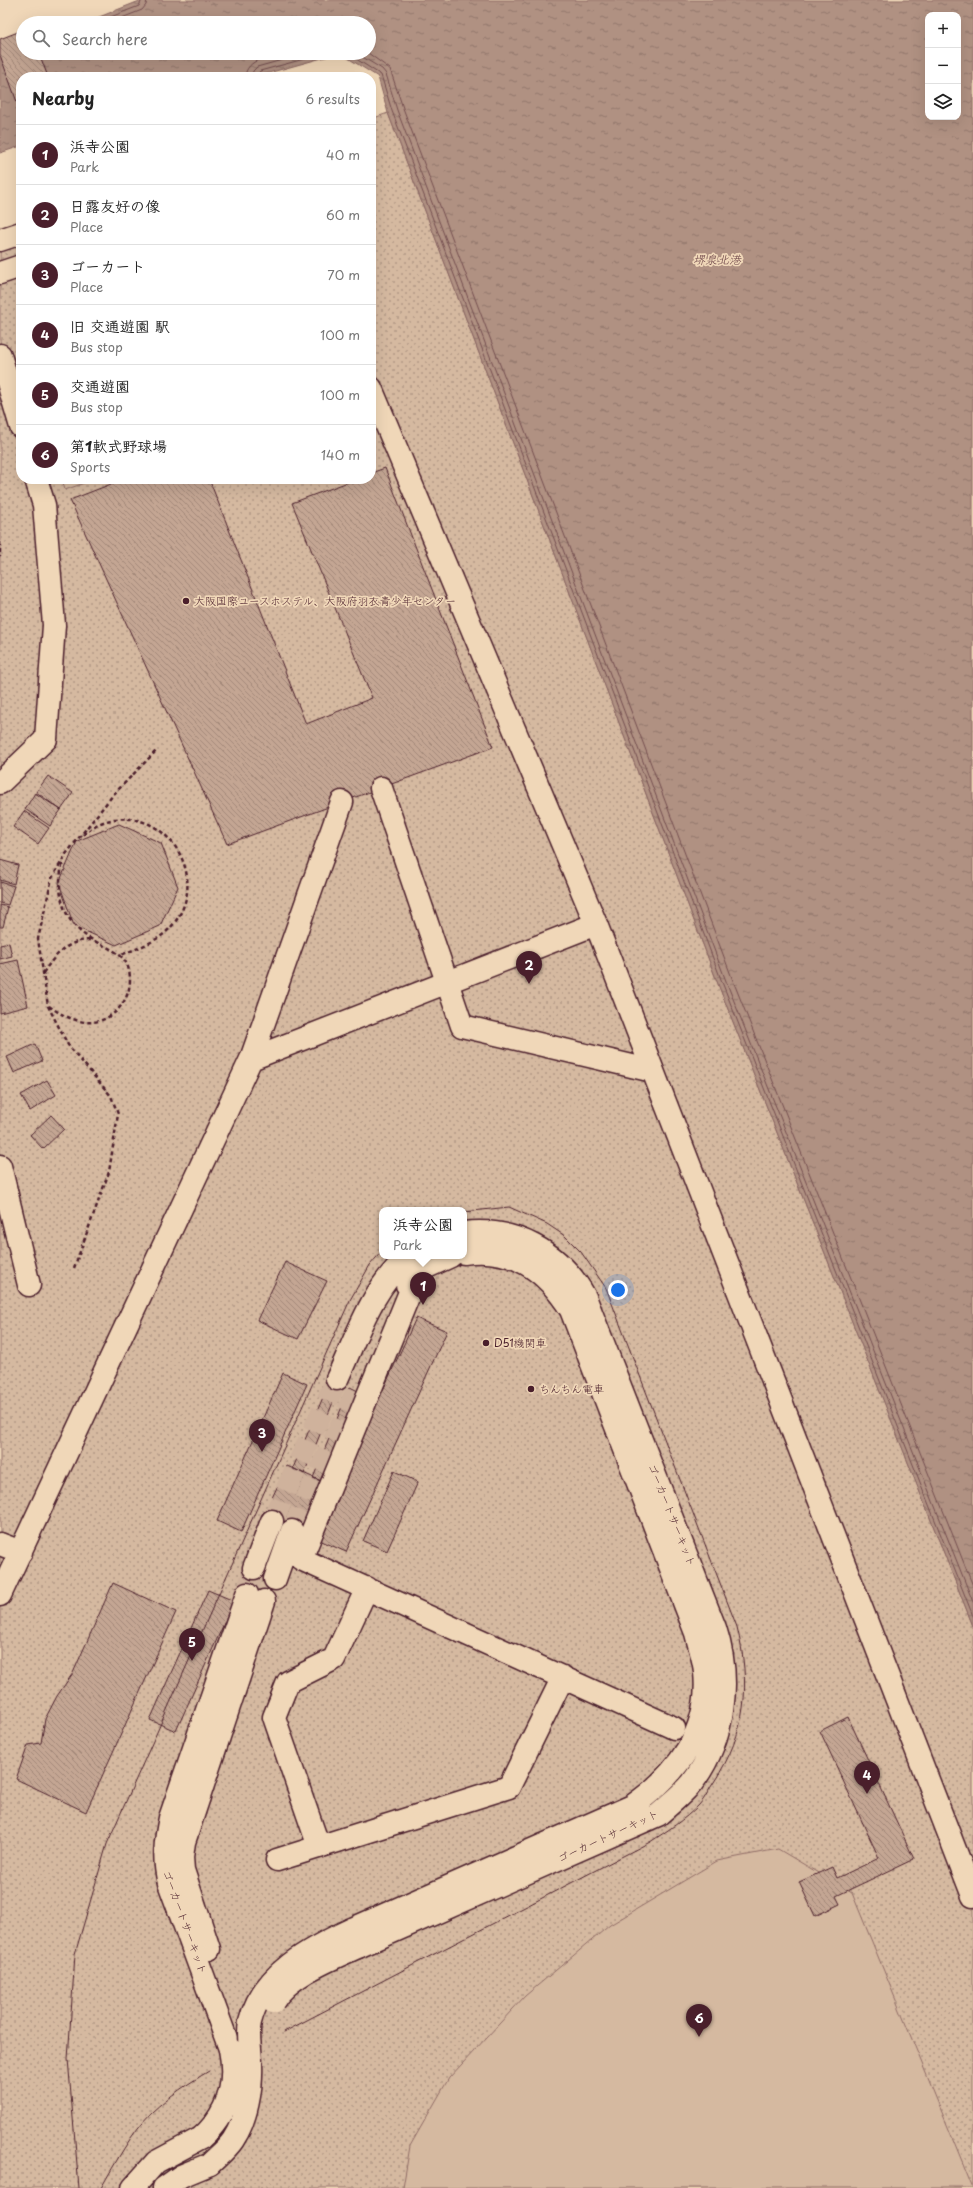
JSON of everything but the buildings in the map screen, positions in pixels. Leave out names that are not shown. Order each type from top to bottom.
[{"type":"street","points":[[0,240],[16,235]]},
{"type":"street","points":[[0,273],[16,268]]},
{"type":"street","points":[[0,355],[16,411]]},
{"type":"street","points":[[376,400],[596,924],[973,1896]]},
{"type":"street","points":[[0,783],[46,739],[54,625],[44,505],[38,484]]},
{"type":"street","points":[[381,788],[446,983],[462,1026],[653,1071]]},
{"type":"street","points":[[0,1595],[141,1297],[251,1059],[342,802]]},
{"type":"street","points":[[251,1059],[596,924]]},
{"type":"street","points":[[0,1166],[29,1284]]},
{"type":"street","name":"ゴーカートサーキット","points":[[355,1938],[658,1815],[691,1784],[705,1764],[721,1718],[724,1679],[723,1659],[716,1628],[585,1296],[562,1266],[543,1249],[507,1235],[481,1231],[467,1233]]},
{"type":"street","name":"ゴーカートサーキット","points":[[148,2188],[152,2182],[172,2167],[240,2150],[252,2123],[260,2089],[262,2070],[260,2033],[274,2000],[292,1982],[322,1963],[355,1938],[632,1806],[646,1796],[674,1771],[689,1748],[700,1723],[705,1672],[696,1633],[571,1310],[550,1281],[514,1258],[508,1255],[480,1251],[467,1253]]},
{"type":"street","points":[[337,1379],[376,1294],[389,1275],[413,1265],[438,1259]]},
{"type":"street","points":[[357,1390],[394,1300],[413,1265]]},
{"type":"street","points":[[413,1265],[301,1559],[674,1728]]},
{"type":"street","points":[[254,1568],[272,1521]]},
{"type":"street","points":[[275,1579],[292,1531]]},
{"type":"street","points":[[0,1544],[21,1552]]},
{"type":"street","points":[[319,1847],[274,1717],[288,1682],[334,1659],[367,1588]]},
{"type":"street","name":"ゴーカートサーキット","points":[[188,2188],[208,2157],[214,2127],[223,2113],[231,2078],[235,2046],[174,1869],[182,1857],[184,1842],[256,1598]]},
{"type":"street","points":[[277,1860],[509,1787],[564,1677]]},
{"type":"street","name":"ゴーカートサーキット","points":[[133,2188],[156,2162],[208,2157]]},
{"type":"street","name":"ゴーカートサーキット","points":[[164,2188],[208,2157]]},
{"type":"path","points":[[0,542],[0,557]]},
{"type":"path","points":[[74,1268],[109,1172],[118,1114],[112,1096],[68,1045],[48,1006],[38,939],[52,878],[66,854],[113,795],[156,751]]},
{"type":"path","points":[[48,1006],[61,1014],[85,1022],[99,1021],[111,1016],[121,1007],[128,995],[130,981],[128,967],[121,955],[91,940],[76,928],[65,911],[59,892],[60,872],[66,854],[80,837],[98,824],[119,819],[141,821],[161,830],[176,846],[186,865],[188,887],[183,908],[171,927],[154,941],[121,955]]},
{"type":"path","points":[[43,973],[58,952],[70,944],[83,940],[91,940]]},
{"type":"shaded area","points":[[388,113],[718,984],[973,1626],[973,2188],[0,2188],[0,240],[16,235],[16,484],[376,484],[376,117]]},
{"type":"shaded area","points":[[63,484],[81,484],[65,490]]},
{"type":"shaded area","points":[[778,1849],[852,1893],[973,2188],[403,2188],[410,2146],[449,2078],[525,1996],[610,1925],[717,1861]]},
{"type":"water","name":"堺泉北港","points":[[142,0],[973,0],[973,1626],[718,984],[388,113],[376,72],[370,72],[351,60],[376,60],[376,16],[102,16]]},
{"type":"water","points":[[16,50],[16,60],[315,60],[272,72],[16,72],[16,148],[0,153],[0,57]]},
{"type":"tunnel","points":[[272,1521],[337,1379]]},
{"type":"tunnel","points":[[292,1531],[357,1390]]},
{"type":"tunnel","points":[[247,1594],[254,1568]]},
{"type":"tram line","points":[[284,2032],[663,1834],[687,1816],[703,1800],[725,1763],[739,1726],[745,1688],[744,1668],[737,1627],[606,1288],[581,1252],[565,1236],[547,1224],[509,1207],[467,1212]]},
{"type":"tram line","points":[[79,2188],[68,2059],[75,1954],[107,1844],[350,1300],[370,1265],[379,1254]]},
{"type":"tram line","points":[[101,2188],[124,2148],[144,2120],[172,2095],[209,2071]]},
{"type":"place","name":"大阪国際ユースホステル、大阪府羽衣青少年センター","points":[[186,601]]},
{"type":"place","name":"日露友好の像","points":[[529,984]]},
{"type":"place","name":"浜寺公園","points":[[423,1305]]},
{"type":"place","name":"D51機関車","points":[[486,1343]]},
{"type":"place","name":"ちんちん電車","points":[[531,1389]]},
{"type":"place","name":"ゴーカート","points":[[262,1452]]},
{"type":"place","name":"交通遊園","points":[[192,1661]]},
{"type":"place","name":"旧 交通遊園 駅","points":[[867,1794]]},
{"type":"place","name":"第1軟式野球場","points":[[699,2037]]}]
